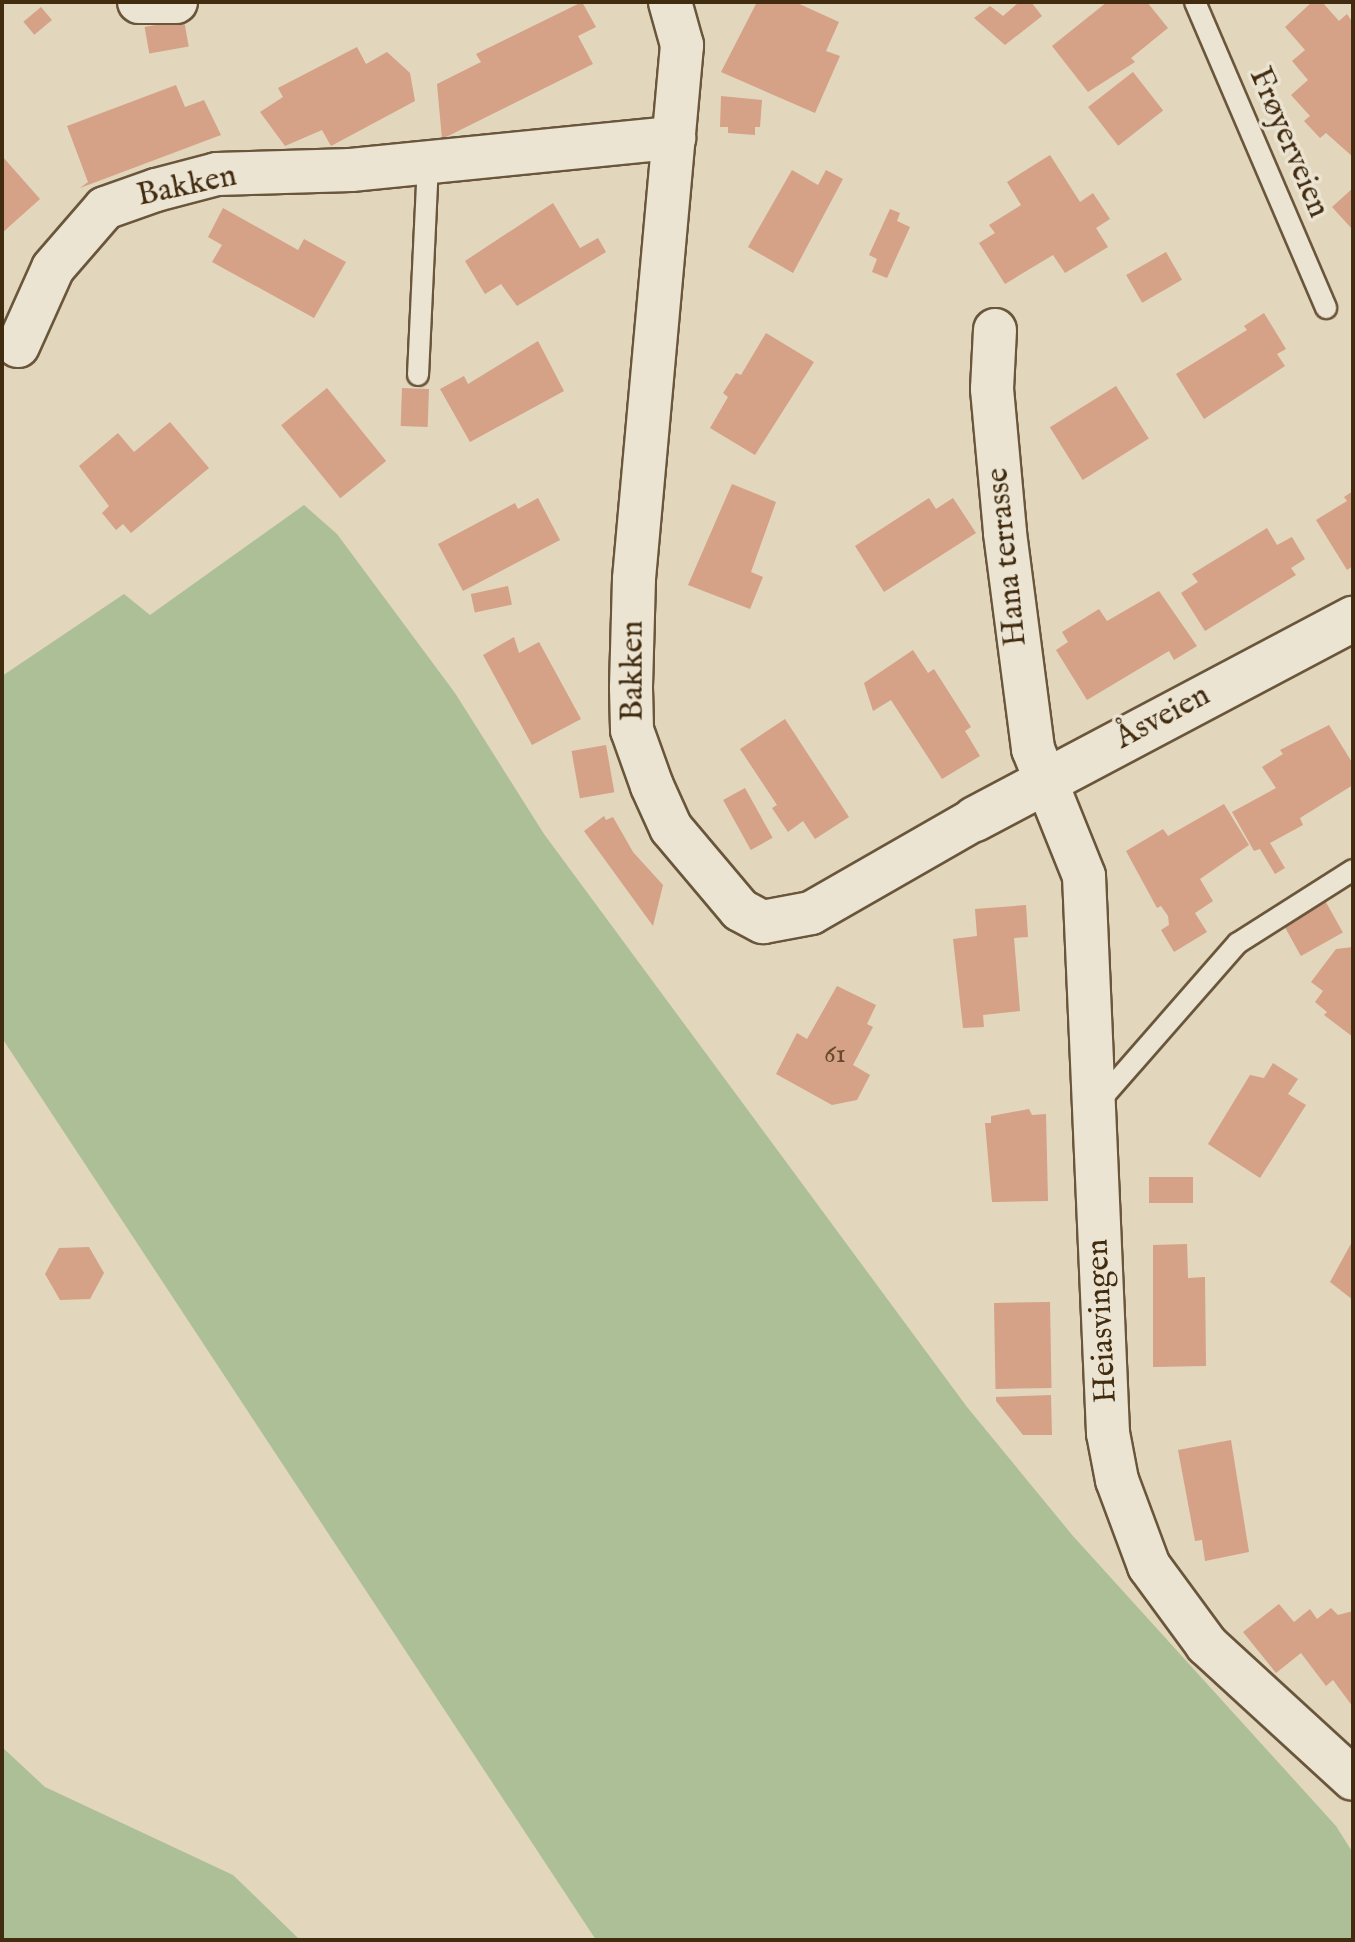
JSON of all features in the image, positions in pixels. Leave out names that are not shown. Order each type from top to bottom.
[{"type":"street","points":[[139,2],[176,2]]},
{"type":"street","name":"Bakken","points":[[670,2],[682,45],[634,579],[632,730],[652,786],[671,828],[740,910],[763,922],[811,913],[975,819]]},
{"type":"street","name":"Bakken","points":[[18,346],[53,268],[105,208],[217,174],[428,163],[674,138]]},
{"type":"street","name":"Hana terrasse","points":[[995,330],[992,389],[1006,549],[1031,734],[1045,781]]},
{"type":"street","name":"Åsveien","points":[[975,819],[1353,619]]},
{"type":"street","name":"Heiasvingen","points":[[1045,781],[1065,818],[1084,876],[1108,1433],[1133,1528],[1149,1566],[1207,1645],[1353,1779]]},
{"type":"lane","name":"Frøyerveien","points":[[1195,2],[1326,308]]},
{"type":"lane","points":[[418,375],[428,163]]},
{"type":"lane","points":[[1093,1108],[1238,943],[1353,870]]},
{"type":"green space","points":[[304,505],[337,534],[455,693],[544,834],[967,1407],[1073,1536],[1336,1826],[1353,1853],[1353,1940],[596,1940],[2,1038],[2,676],[124,594],[150,615]]},
{"type":"green space","points":[[2,1747],[45,1787],[233,1875],[300,1940],[2,1940]]},
{"type":"building","points":[[582,2],[596,27],[578,36],[593,64],[442,139],[437,84],[481,62],[476,54]]},
{"type":"building","points":[[757,2],[795,2],[839,22],[826,51],[840,56],[815,113],[721,72]]},
{"type":"building","points":[[1019,2],[1031,2],[1042,16],[1005,45],[974,18],[990,6],[1003,16]]},
{"type":"building","points":[[1107,2],[1147,2],[1168,28],[1131,58],[1135,62],[1088,92],[1052,46]]},
{"type":"building","points":[[1312,2],[1322,2],[1339,21],[1347,14],[1353,23],[1353,157],[1326,133],[1320,138],[1304,121],[1310,116],[1291,95],[1308,80],[1292,61],[1305,50],[1285,27]]},
{"type":"building","points":[[41,7],[52,20],[34,35],[23,22]]},
{"type":"building","points":[[184,20],[189,47],[149,54],[145,27]]},
{"type":"building","points":[[357,47],[366,64],[387,52],[410,73],[415,101],[331,146],[322,130],[285,146],[260,112],[283,97],[278,88]]},
{"type":"building","points":[[1133,72],[1163,111],[1118,146],[1088,107]]},
{"type":"building","points":[[176,85],[185,107],[204,100],[221,135],[80,188],[88,182],[67,126]]},
{"type":"building","points":[[721,96],[762,100],[760,127],[755,127],[755,135],[728,133],[728,127],[720,127]]},
{"type":"building","points":[[1050,155],[1080,202],[1093,193],[1110,219],[1096,228],[1108,247],[1065,273],[1053,255],[1005,284],[979,243],[995,233],[989,225],[1021,205],[1007,182]]},
{"type":"building","points":[[2,156],[40,199],[2,233]]},
{"type":"building","points":[[792,170],[818,185],[826,170],[843,179],[793,273],[748,247]]},
{"type":"building","points":[[1353,188],[1353,230],[1332,207]]},
{"type":"building","points":[[553,203],[580,248],[598,238],[606,252],[517,306],[501,284],[485,294],[465,261]]},
{"type":"building","points":[[223,208],[298,250],[304,239],[346,262],[314,318],[212,262],[222,245],[208,237]]},
{"type":"building","points":[[890,209],[900,213],[897,221],[910,227],[887,278],[872,272],[877,259],[869,255]]},
{"type":"building","points":[[1166,252],[1182,280],[1142,303],[1126,275]]},
{"type":"building","points":[[1264,313],[1286,349],[1277,354],[1285,366],[1204,419],[1176,374],[1247,330],[1244,326]]},
{"type":"building","points":[[766,333],[814,362],[755,455],[710,428],[728,397],[723,393],[736,373],[741,375]]},
{"type":"building","points":[[538,341],[564,391],[470,442],[440,389],[464,376],[468,384]]},
{"type":"building","points":[[1116,386],[1149,439],[1083,480],[1050,427]]},
{"type":"building","points":[[327,388],[386,461],[340,498],[281,425]]},
{"type":"building","points":[[402,388],[429,389],[428,427],[401,426]]},
{"type":"building","points":[[170,422],[209,468],[131,533],[123,524],[116,530],[102,513],[109,506],[79,466],[118,433],[134,452]]},
{"type":"building","points":[[732,484],[776,502],[751,572],[763,577],[750,609],[688,585]]},
{"type":"building","points":[[1353,491],[1353,566],[1347,570],[1316,520],[1347,501],[1344,497]]},
{"type":"building","points":[[538,498],[560,540],[463,591],[438,544],[515,503],[518,509]]},
{"type":"building","points":[[929,498],[936,509],[953,498],[976,533],[884,592],[855,546]]},
{"type":"building","points":[[1267,528],[1277,545],[1292,537],[1305,559],[1291,568],[1296,575],[1205,631],[1181,593],[1198,582],[1192,574]]},
{"type":"building","points":[[508,586],[512,605],[475,612],[471,594]]},
{"type":"building","points":[[1159,591],[1197,646],[1174,660],[1169,651],[1087,700],[1056,650],[1068,642],[1062,632],[1099,609],[1107,621]]},
{"type":"building","points":[[514,637],[519,653],[539,642],[581,719],[532,745],[483,655]]},
{"type":"building","points":[[913,650],[928,673],[934,669],[971,727],[965,731],[980,756],[942,779],[891,700],[873,711],[864,683]]},
{"type":"building","points":[[785,719],[849,817],[815,839],[803,821],[788,832],[772,808],[777,805],[740,749]]},
{"type":"building","points":[[1329,725],[1353,764],[1353,785],[1300,818],[1303,825],[1270,843],[1285,868],[1275,874],[1260,849],[1254,851],[1232,812],[1276,788],[1262,767],[1283,754],[1280,750]]},
{"type":"building","points":[[606,745],[614,792],[580,798],[572,751]]},
{"type":"building","points":[[745,788],[773,838],[751,850],[723,800]]},
{"type":"building","points":[[1224,804],[1249,845],[1200,879],[1213,901],[1195,913],[1207,932],[1174,952],[1161,930],[1169,925],[1168,916],[1161,906],[1157,908],[1126,851],[1163,829],[1168,836]]},
{"type":"building","points":[[604,816],[606,820],[613,817],[633,852],[663,885],[653,926],[584,831]]},
{"type":"building","points":[[1322,895],[1343,933],[1301,956],[1280,918]]},
{"type":"building","points":[[1026,905],[1028,937],[1014,938],[1020,1011],[983,1015],[984,1027],[963,1028],[953,939],[977,936],[975,909]]},
{"type":"building","points":[[1353,947],[1353,1037],[1324,1015],[1327,1012],[1315,1002],[1323,991],[1311,982],[1336,949]]},
{"type":"building","points":[[837,986],[876,1005],[867,1024],[873,1027],[853,1065],[870,1075],[857,1100],[832,1105],[776,1074],[797,1033],[807,1039]]},
{"type":"building","points":[[1273,1063],[1298,1079],[1288,1094],[1306,1105],[1260,1178],[1208,1144],[1250,1075],[1264,1078]]},
{"type":"building","points":[[1029,1109],[1032,1115],[1046,1114],[1048,1201],[992,1202],[985,1123],[991,1123],[991,1116]]},
{"type":"building","points":[[1149,1177],[1193,1177],[1193,1203],[1149,1203]]},
{"type":"building","points":[[1353,1240],[1353,1300],[1330,1282]]},
{"type":"building","points":[[1187,1244],[1188,1278],[1205,1277],[1206,1366],[1153,1367],[1153,1245]]},
{"type":"building","points":[[89,1247],[104,1273],[90,1299],[60,1300],[45,1274],[59,1248]]},
{"type":"building","points":[[1050,1302],[1052,1388],[996,1389],[994,1303]]},
{"type":"building","points":[[1051,1395],[1052,1435],[1023,1435],[996,1401],[996,1397]]},
{"type":"building","points":[[1231,1440],[1249,1552],[1205,1561],[1202,1540],[1195,1541],[1178,1450]]},
{"type":"building","points":[[1279,1604],[1294,1622],[1310,1609],[1317,1619],[1331,1608],[1338,1615],[1353,1611],[1353,1707],[1333,1680],[1326,1686],[1301,1653],[1276,1673],[1243,1632]]}]
